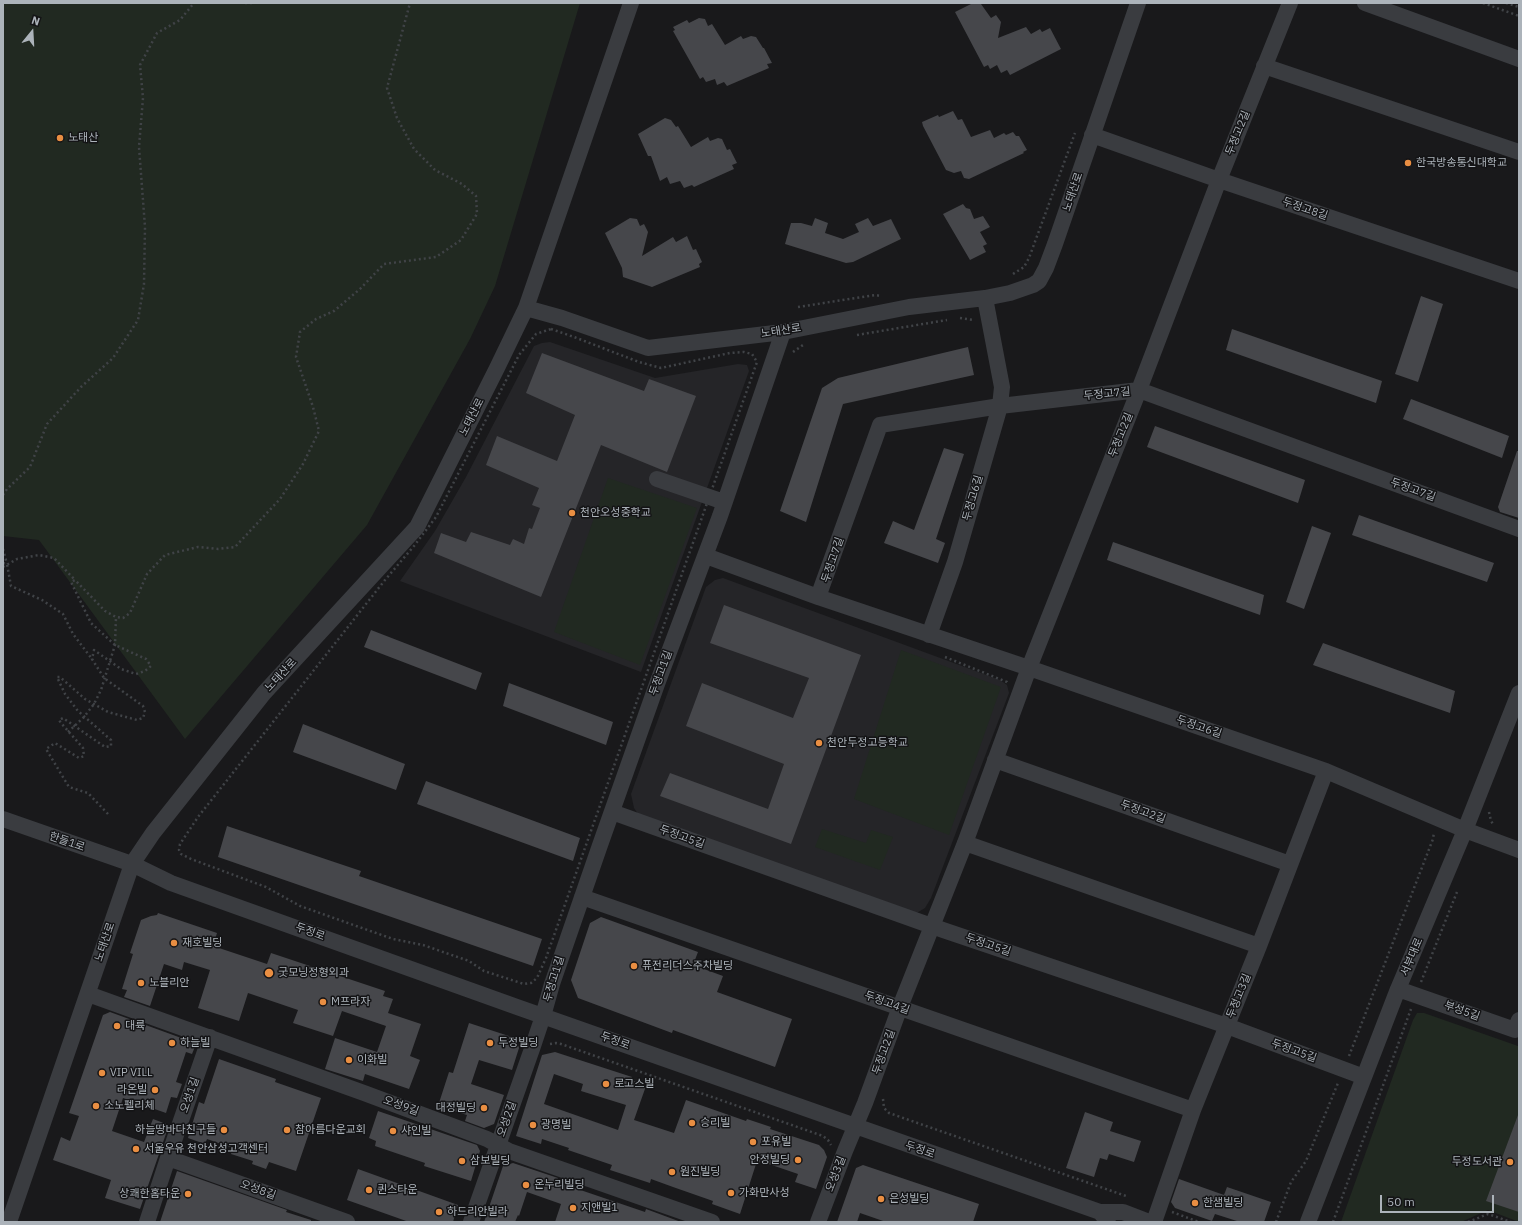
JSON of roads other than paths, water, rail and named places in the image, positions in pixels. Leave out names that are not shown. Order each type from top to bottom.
[{"type":"street","points":[[526,308],[631,3]]},
{"type":"street","name":"노태산로","points":[[9,1222],[132,864],[154,833],[264,693],[417,527],[526,308],[562,318],[648,348],[783,332],[909,307],[984,298],[1010,293],[1033,285],[1039,281],[1046,268],[1055,244],[1138,3]]},
{"type":"street","name":"두정고2길","points":[[856,1127],[900,1007],[965,843],[1029,668],[1139,390],[1219,180],[1290,3]]},
{"type":"street","points":[[1366,3],[1519,59]]},
{"type":"street","points":[[1264,66],[1519,152]]},
{"type":"street","name":"두정고8길","points":[[1092,135],[1219,180],[1518,278]]},
{"type":"street","name":"두정고6길","points":[[930,635],[954,562],[1000,406],[1002,388],[984,298]]},
{"type":"street","name":"두정고1길","points":[[543,1016],[552,984],[582,897],[606,810],[657,684],[706,556],[783,332]]},
{"type":"street","name":"두정고7길","points":[[818,597],[880,425],[1000,406],[1139,390],[1519,529]]},
{"type":"street","points":[[657,479],[724,502]]},
{"type":"street","name":"두정고6길","points":[[706,556],[818,597],[1029,668],[1326,771],[1465,830],[1519,850]]},
{"type":"street","name":"서부대로","points":[[1308,1222],[1398,989],[1465,830],[1519,693]]},
{"type":"street","name":"두정고2길","points":[[995,760],[1290,864]]},
{"type":"street","name":"두정고3길","points":[[1157,1215],[1193,1110],[1259,946],[1326,771]]},
{"type":"street","name":"두정고5길","points":[[606,810],[932,926],[1227,1026],[1364,1077]]},
{"type":"street","name":"한들1로","points":[[3,819],[132,864]]},
{"type":"street","points":[[965,843],[1259,946]]},
{"type":"street","name":"두정로","points":[[132,864],[171,883],[1104,1217],[1122,1212],[1149,1222]]},
{"type":"street","name":"두정고4길","points":[[582,897],[1193,1110]]},
{"type":"street","name":"부성5길","points":[[1398,989],[1515,1030],[1519,1020]]},
{"type":"street","name":"오성9길","points":[[88,994],[210,1037],[487,1139],[516,1154],[712,1222]]},
{"type":"street","name":"오성2길","points":[[471,1222],[543,1016]]},
{"type":"street","name":"오성1길","points":[[147,1222],[210,1037]]},
{"type":"street","name":"오성3길","points":[[818,1222],[845,1151],[856,1127]]},
{"type":"street","name":"오성8길","points":[[168,1158],[347,1222]]},
{"type":"place","name":"노태산","points":[[60,138]]},
{"type":"place","name":"한국방송통신대학교","points":[[1408,163]]},
{"type":"place","name":"천안오성중학교","points":[[572,513]]},
{"type":"place","name":"천안두정고등학교","points":[[819,743]]},
{"type":"place","name":"재호빌딩","points":[[174,943]]},
{"type":"place","name":"퓨전리더스주차빌딩","points":[[634,966]]},
{"type":"place","name":"굿모닝정형외과","points":[[269,973]]},
{"type":"place","name":"노블리안","points":[[141,983]]},
{"type":"place","name":"M프라자","points":[[323,1002]]},
{"type":"place","name":"대륙","points":[[117,1026]]},
{"type":"place","name":"하늘빌","points":[[172,1043]]},
{"type":"place","name":"두정빌딩","points":[[490,1043]]},
{"type":"place","name":"이화빌","points":[[349,1060]]},
{"type":"place","name":"VIP VILL","points":[[102,1073]]},
{"type":"place","name":"로고스빌","points":[[606,1084]]},
{"type":"place","name":"라온빌","points":[[155,1090]]},
{"type":"place","name":"소노펠리체","points":[[96,1106]]},
{"type":"place","name":"대정빌딩","points":[[484,1108]]},
{"type":"place","name":"승리빌","points":[[692,1123]]},
{"type":"place","name":"광명빌","points":[[533,1125]]},
{"type":"place","name":"하늘땅바다친구들","points":[[224,1130]]},
{"type":"place","name":"참아름다운교회","points":[[287,1130]]},
{"type":"place","name":"샤인빌","points":[[393,1131]]},
{"type":"place","name":"포유빌","points":[[753,1142]]},
{"type":"place","name":"서울우유 천안삼성고객센터","points":[[136,1149]]},
{"type":"place","name":"안정빌딩","points":[[798,1160]]},
{"type":"place","name":"삼보빌딩","points":[[462,1161]]},
{"type":"place","name":"두정도서관","points":[[1510,1162]]},
{"type":"place","name":"원진빌딩","points":[[672,1172]]},
{"type":"place","name":"온누리빌딩","points":[[526,1185]]},
{"type":"place","name":"퀸스타운","points":[[369,1190]]},
{"type":"place","name":"가화만사성","points":[[731,1193]]},
{"type":"place","name":"상쾌한홈타운","points":[[188,1194]]},
{"type":"place","name":"은성빌딩","points":[[881,1199]]},
{"type":"place","name":"한샘빌딩","points":[[1195,1203]]},
{"type":"place","name":"지앤빌1","points":[[573,1208]]},
{"type":"place","name":"하드리안빌라","points":[[439,1212]]}]
